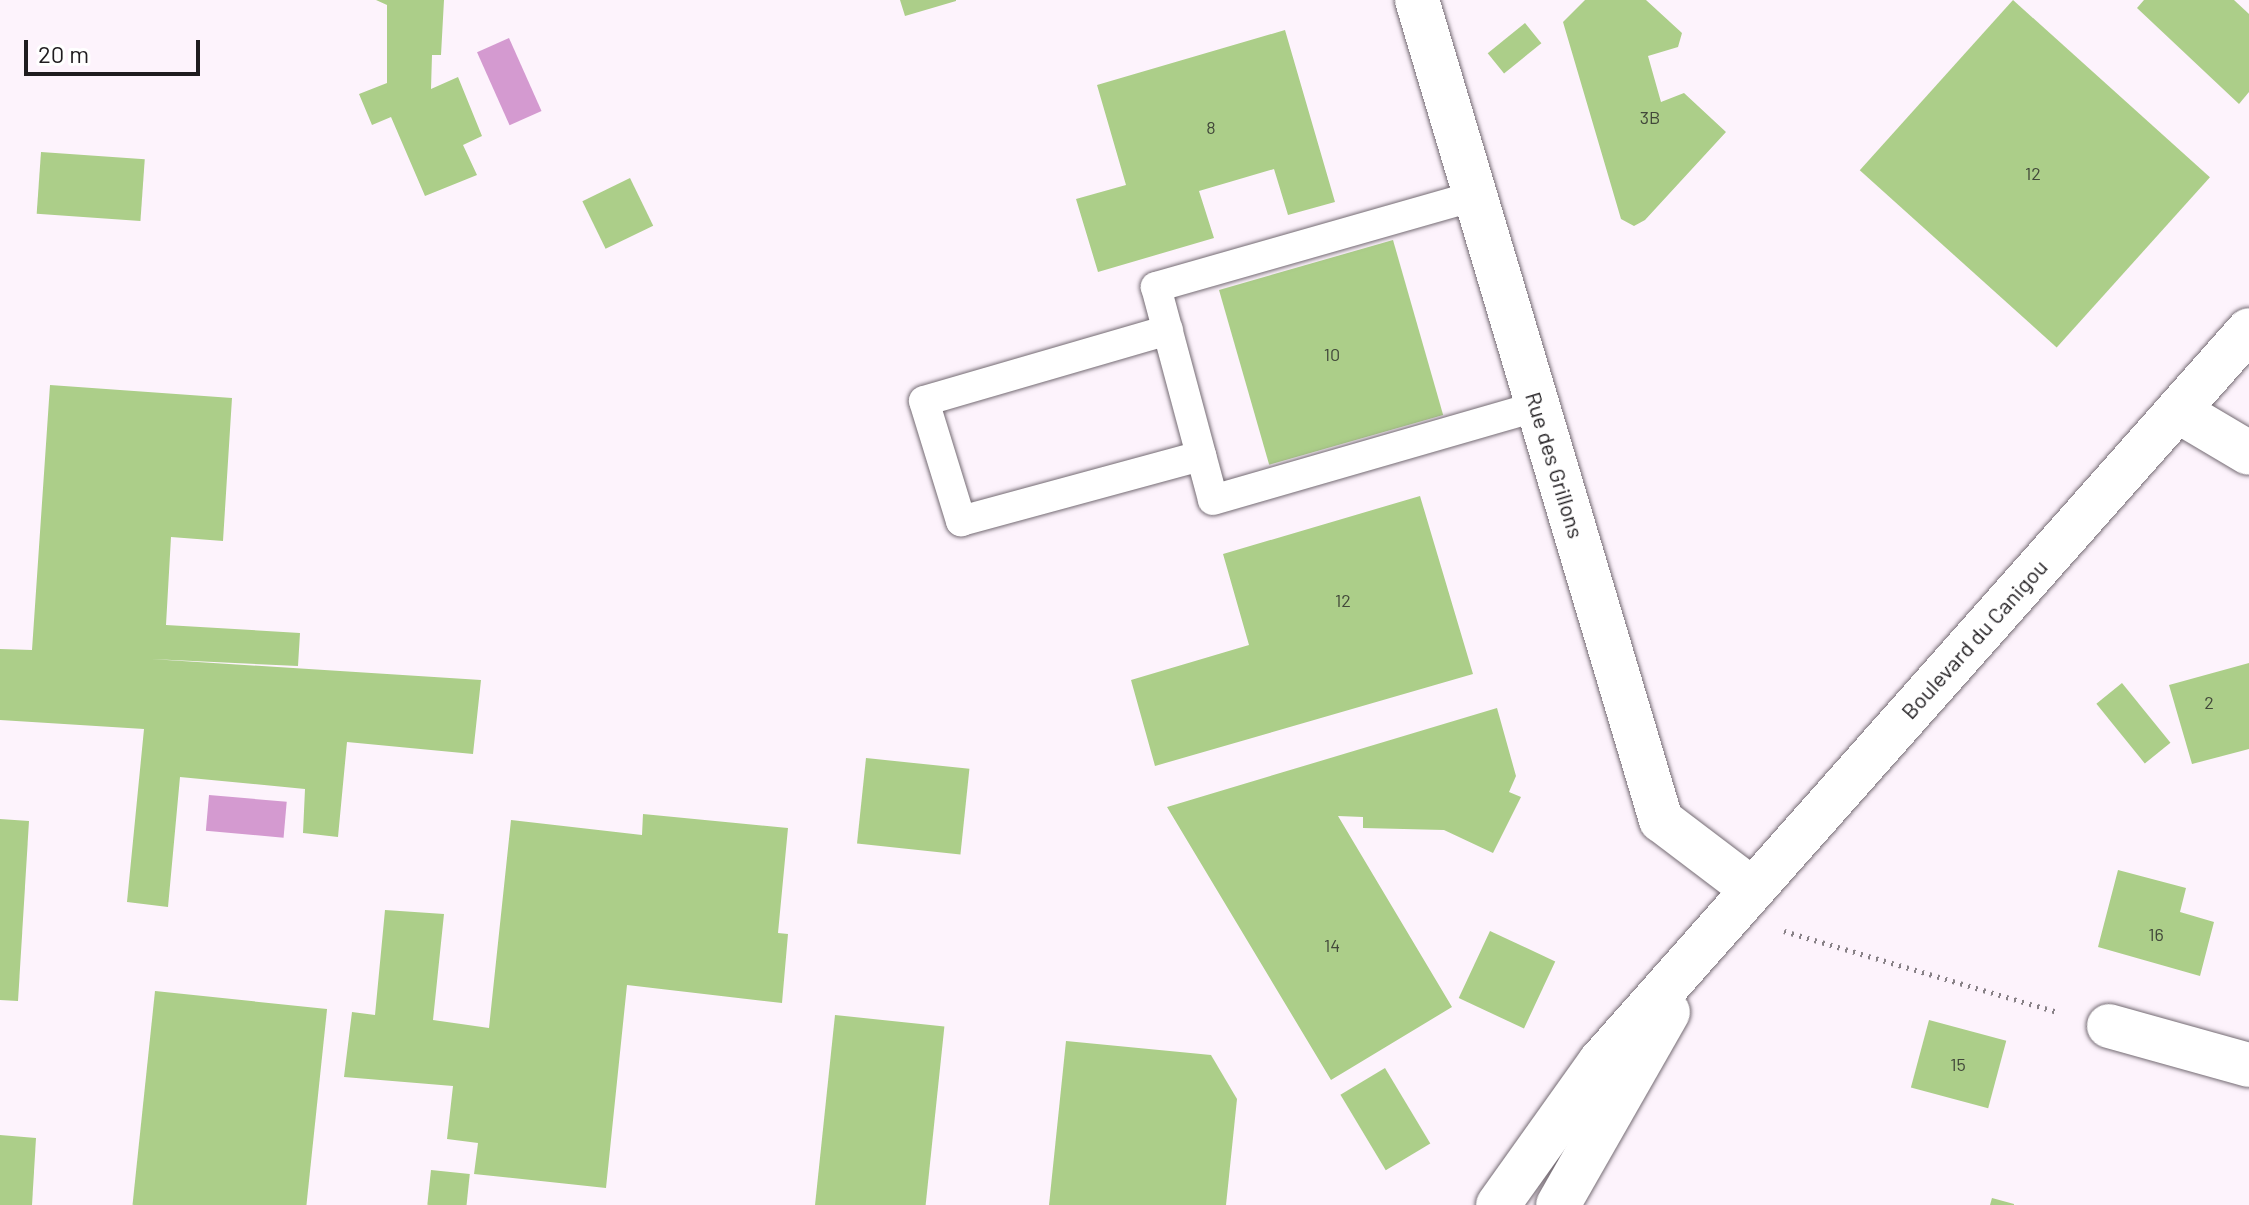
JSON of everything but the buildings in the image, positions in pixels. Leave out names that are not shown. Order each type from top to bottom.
[{"type":"street","name":"Rue des Grillons","points":[[1417,0],[1661,820],[1742,902]]},
{"type":"street","name":"Boulevard du Canigou","points":[[1498,1205],[1600,1062],[1703,951],[1742,902],[2249,330]]},
{"type":"street","points":[[2178,411],[2249,453]]},
{"type":"street","name":"Boulevard du Canigou","points":[[1558,1205],[1703,951]]},
{"type":"street","points":[[2109,1026],[2249,1065]]},
{"type":"lane","points":[[1475,196],[1156,287],[1213,500],[1538,406]]},
{"type":"lane","points":[[1168,330],[924,401],[961,521],[1201,456]]},
{"type":"path","points":[[1742,902],[2109,1026]]},
{"type":"shaded area","points":[[509,38],[542,111],[510,125],[477,52]]},
{"type":"shaded area","points":[[209,795],[287,802],[284,838],[206,831]]}]
